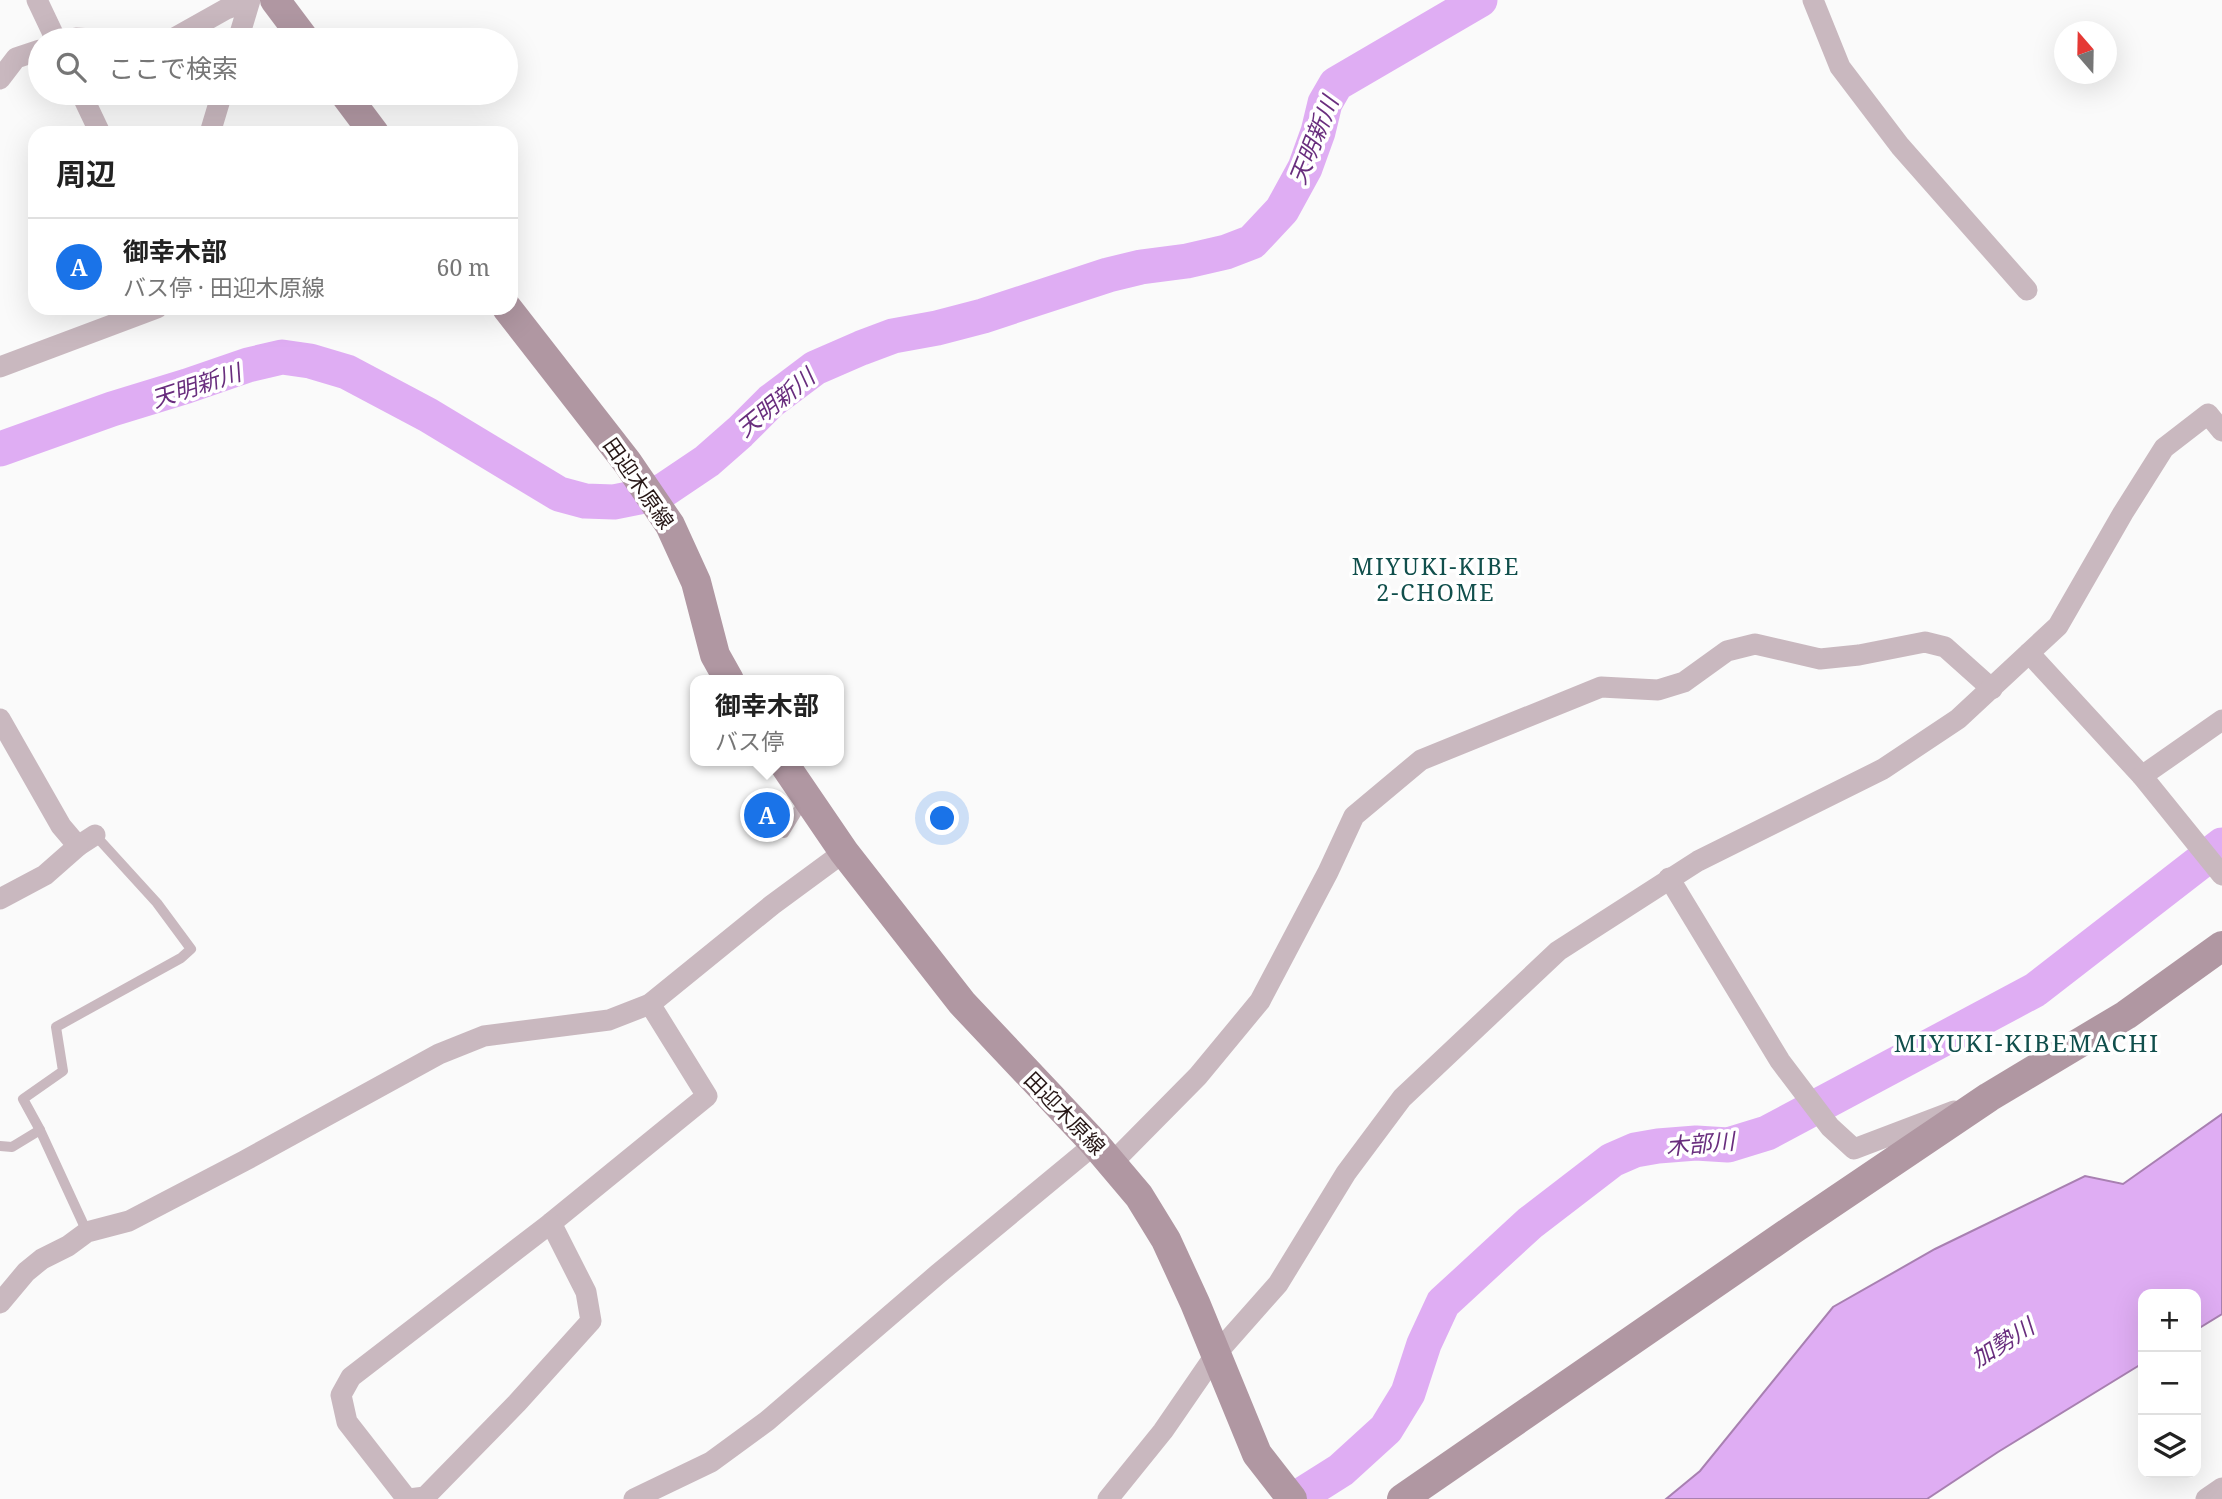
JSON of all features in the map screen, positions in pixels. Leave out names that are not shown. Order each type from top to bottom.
[{"type":"main road","points":[[275,0],[296,28]]},
{"type":"main road","points":[[353,105],[369,126]]},
{"type":"main road","name":"田迎木原線","points":[[512,315],[627,462],[670,526],[696,582],[715,655],[726,675]]},
{"type":"main road","name":"田迎木原線","points":[[785,766],[844,852],[962,1003],[1104,1153],[1139,1196],[1166,1240],[1257,1454],[1292,1499]]},
{"type":"main road","points":[[1402,1499],[1989,1097],[2126,1015],[2222,946]]},
{"type":"street","points":[[37,0],[50,28]]},
{"type":"street","points":[[192,28],[243,0]]},
{"type":"street","points":[[242,28],[250,0]]},
{"type":"street","points":[[1813,0],[1840,66],[1900,146],[2027,290]]},
{"type":"street","points":[[0,79],[8,58],[28,53]]},
{"type":"street","points":[[87,105],[97,126]]},
{"type":"street","points":[[212,126],[218,105]]},
{"type":"street","points":[[0,367],[137,315]]},
{"type":"street","points":[[1108,1499],[1163,1431],[1216,1354],[1278,1284],[1346,1173],[1402,1098],[1558,951],[1698,861],[1883,769],[1958,719],[2058,626],[2164,448],[2208,414],[2222,430]]},
{"type":"street","points":[[634,1499],[711,1462],[768,1421],[938,1274],[1104,1153],[1198,1076],[1260,1002],[1354,816],[1421,760],[1601,687],[1658,690],[1684,682],[1727,651],[1755,643],[1820,659],[1859,655],[1925,642],[1945,647],[1992,690]]},
{"type":"street","points":[[2029,653],[2143,776],[2222,875]]},
{"type":"street","points":[[0,719],[61,826],[86,841],[45,875],[0,899]]},
{"type":"street","points":[[2143,776],[2222,720]]},
{"type":"street","points":[[0,1303],[26,1272],[87,1232],[129,1221],[141,1215],[439,1054],[484,1036],[609,1020],[650,1004],[772,905],[844,852]]},
{"type":"street","points":[[1669,878],[1780,1061],[1830,1127],[1854,1149],[1989,1097]]},
{"type":"street","points":[[551,1223],[586,1292],[591,1321],[517,1403],[425,1497],[408,1499],[347,1422],[341,1395],[351,1377],[551,1223],[707,1096],[650,1004]]},
{"type":"street","points":[[2206,1499],[2222,1488]]},
{"type":"lane","points":[[783,833],[806,796]]},
{"type":"lane","points":[[86,841],[158,903],[191,948],[181,958],[56,1027],[63,1071],[23,1099],[87,1232]]},
{"type":"lane","points":[[0,1146],[12,1147],[40,1130]]},
{"type":"water","name":"加勢川","points":[[2222,1114],[2222,1314],[2201,1327],[2201,1289],[2138,1289],[2138,1366],[1927,1499],[1666,1499],[1700,1471],[1833,1307],[1935,1249],[2085,1176],[2123,1184]]},
{"type":"waterway","name":"天明新川","points":[[0,449],[112,409],[248,365],[282,357],[310,361],[347,372],[428,415],[559,494],[585,501],[614,502],[654,494],[707,461],[771,401],[815,368],[861,348],[893,336],[983,316],[1108,275],[1141,267],[1187,261],[1226,252],[1252,242],[1282,210],[1305,168],[1325,103],[1336,84],[1480,0]]},
{"type":"waterway","name":"木部川","points":[[1295,1499],[1341,1470],[1386,1429],[1408,1393],[1424,1344],[1443,1303],[1530,1223],[1612,1160],[1635,1150],[1696,1143],[1728,1145],[1767,1133],[2035,990],[2222,845]]},
{"type":"place","name":"御幸木部","points":[[767,815]]},
{"type":"district","name":"MIYUKI-KIBE 2-CHOME","points":[[1436,579]]},
{"type":"district","name":"MIYUKI-KIBEMACHI","points":[[2027,1042]]}]
